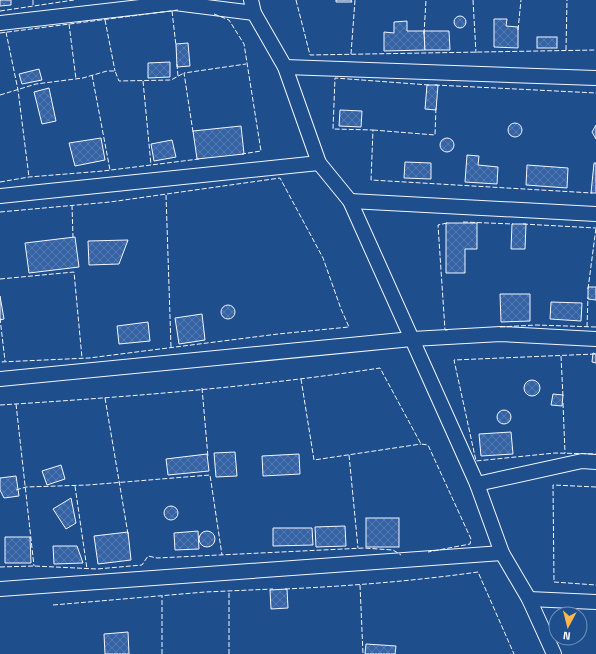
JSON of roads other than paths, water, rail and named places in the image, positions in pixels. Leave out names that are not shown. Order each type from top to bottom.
[{"type":"street","points":[[0,23],[174,2],[253,7],[285,67],[319,163],[350,201],[477,484],[502,553],[529,600],[554,654]]},
{"type":"street","points":[[285,67],[596,78]]},
{"type":"street","points":[[0,196],[319,163]]},
{"type":"street","points":[[350,201],[596,214]]},
{"type":"street","points":[[0,379],[412,339],[501,334],[596,339]]},
{"type":"street","points":[[477,484],[582,461],[596,462]]},
{"type":"street","points":[[0,589],[502,553]]},
{"type":"street","points":[[529,600],[596,602]]}]
